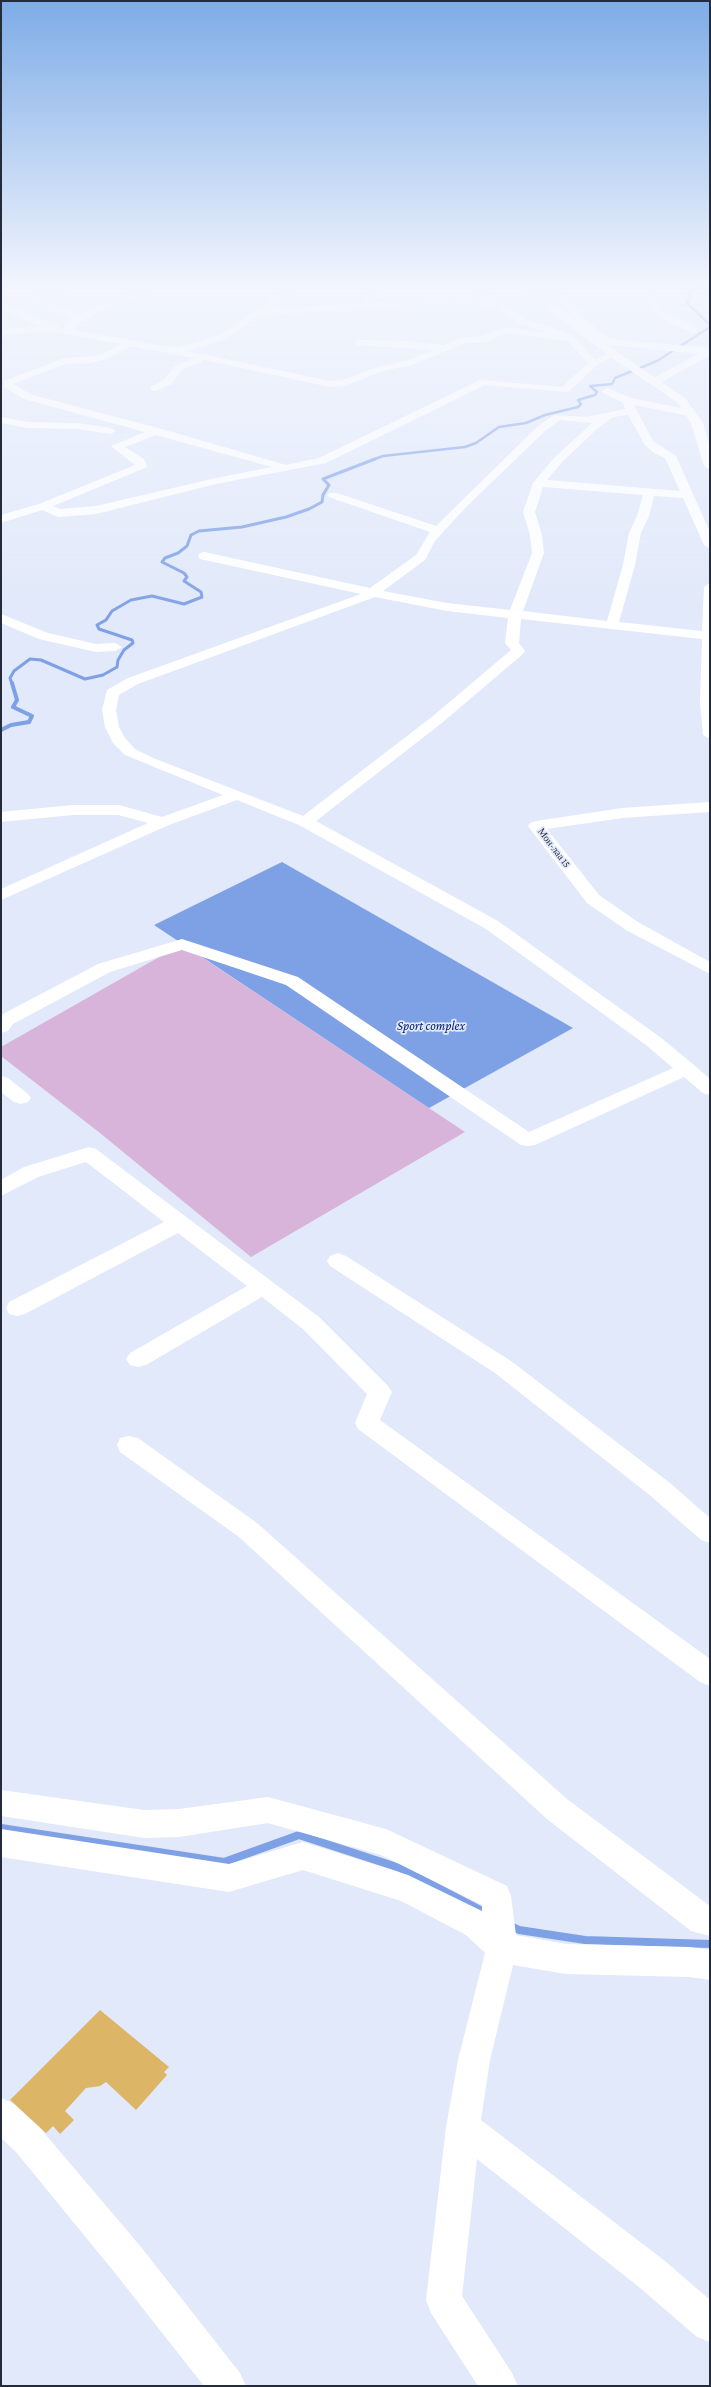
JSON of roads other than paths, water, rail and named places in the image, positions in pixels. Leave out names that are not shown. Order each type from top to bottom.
[{"type":"main road","points":[[674,395],[681,400],[697,423],[710,466]]},
{"type":"street","points":[[23,395],[287,467]]},
{"type":"street","points":[[43,506],[58,513],[96,510],[216,481],[322,460],[456,395]]},
{"type":"street","points":[[613,395],[629,407],[649,443],[658,451],[670,456],[710,545]]},
{"type":"street","points":[[305,822],[438,719],[470,691],[511,660],[518,651],[512,643],[515,614],[538,553],[536,535],[530,512],[539,483],[563,455],[604,418],[610,414],[629,407],[690,413]]},
{"type":"street","points":[[604,418],[587,420],[562,416],[556,418],[541,429],[461,506],[438,531],[421,557],[366,597],[133,681],[112,693],[109,710],[112,727],[118,740],[130,752],[148,761],[305,822],[492,924],[653,1041],[710,1089]]},
{"type":"street","points":[[112,419],[126,428],[130,433],[128,438]]},
{"type":"street","points":[[1,420],[28,425],[101,428],[128,438]]},
{"type":"street","points":[[1,519],[43,506],[133,471],[141,466],[140,460],[116,446],[128,438],[158,431]]},
{"type":"street","points":[[539,483],[688,495]]},
{"type":"street","points":[[612,625],[629,565],[635,533],[643,516],[648,492]]},
{"type":"street","points":[[333,495],[438,531]]},
{"type":"street","points":[[204,556],[371,593],[447,607],[708,636]]},
{"type":"street","points":[[710,587],[707,708],[710,735]]},
{"type":"street","points":[[1,618],[44,636],[96,648],[115,647]]},
{"type":"street","points":[[1,895],[163,822],[237,795]]},
{"type":"street","name":"Мон-лаа 15","points":[[710,807],[622,813],[536,826],[593,899],[632,926],[710,969]]},
{"type":"street","points":[[1,817],[73,810],[119,810],[163,822]]},
{"type":"street","points":[[1,1027],[6,1020],[104,968],[182,944],[292,981],[528,1140],[687,1069]]},
{"type":"street","points":[[1,1082],[21,1098]]},
{"type":"street","points":[[1,1189],[30,1172],[89,1154],[311,1323],[380,1392],[367,1423],[710,1674]]},
{"type":"street","points":[[17,1308],[180,1223]]},
{"type":"street","points":[[338,1261],[503,1367],[662,1490],[710,1533]]},
{"type":"street","points":[[138,1359],[263,1286]]},
{"type":"street","points":[[129,1445],[248,1530],[558,1809],[702,1920],[710,1921]]},
{"type":"street","points":[[1,1803],[144,1824],[179,1823],[268,1810],[386,1843],[496,1896],[500,1929],[474,2060],[463,2127],[444,2300],[499,2386]]},
{"type":"street","points":[[1,1842],[229,1878],[303,1856],[408,1889],[477,1924],[500,1929],[566,1959],[689,1962],[710,1965]]},
{"type":"street","points":[[1,2115],[28,2140],[128,2260],[227,2386]]},
{"type":"street","points":[[463,2127],[652,2274],[710,2324]]},
{"type":"water","name":"Sport complex","points":[[282,862],[573,1028],[429,1108],[154,925]]},
{"type":"waterway","points":[[372,460],[383,456],[465,447],[476,443],[499,427],[526,423],[545,415],[578,407],[581,404],[578,400],[594,395]]},
{"type":"waterway","points":[[12,684],[10,678],[14,671],[30,659],[41,660],[85,679],[103,675],[117,667],[118,660],[124,650],[133,643],[132,640],[99,629],[97,625],[106,620],[112,611],[131,600],[152,596],[184,604],[202,597],[201,592],[184,581],[187,577],[184,573],[162,562],[165,558],[178,553],[187,546],[191,535],[199,531],[242,527],[286,517],[309,509],[322,502],[323,495],[329,485],[323,479],[375,459]]},
{"type":"waterway","points":[[1,730],[11,725],[29,722],[32,716],[13,707],[17,700],[12,683]]},
{"type":"waterway","points":[[1,1828],[224,1862],[299,1835],[400,1868],[488,1914]]},
{"type":"waterway","points":[[509,1925],[519,1930],[585,1940],[710,1944]]}]
